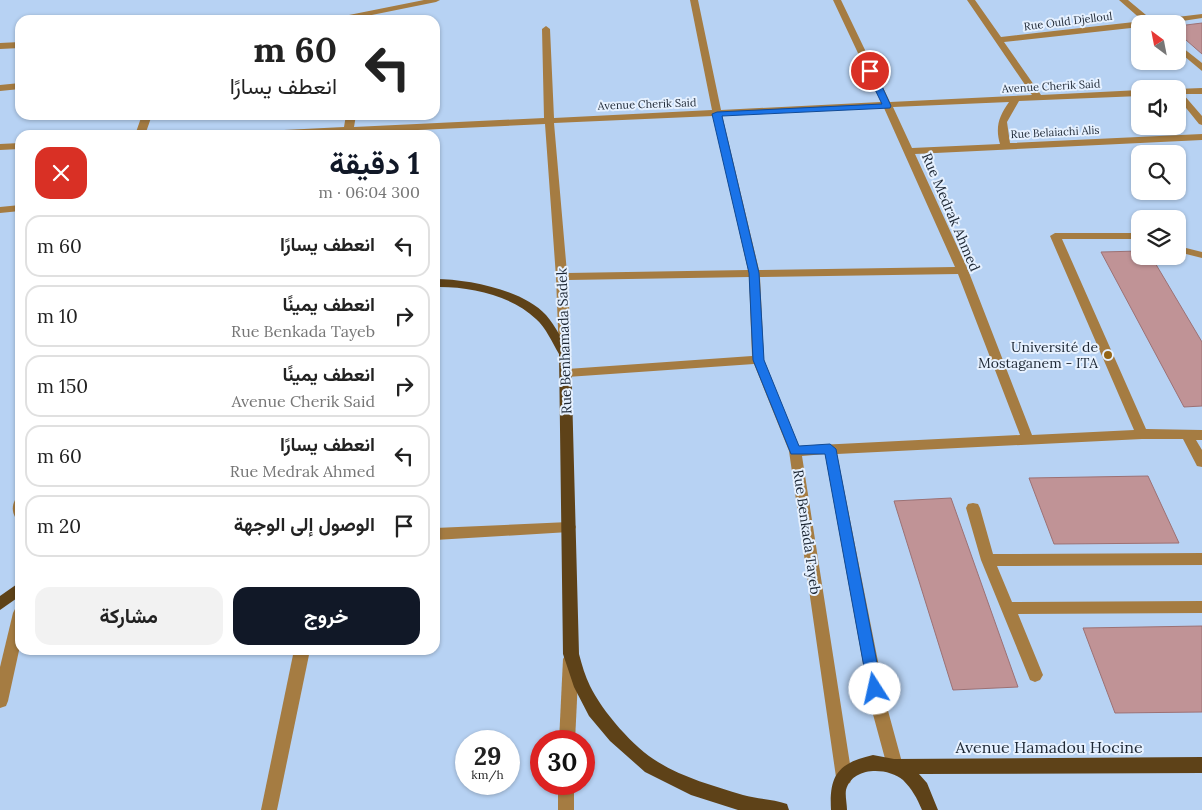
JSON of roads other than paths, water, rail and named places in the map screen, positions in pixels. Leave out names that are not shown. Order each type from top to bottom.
[{"type":"main road","points":[[440,283],[467,286],[521,303],[540,316],[565,354]]},
{"type":"main road","name":"Rue Benhamada Sadek","points":[[565,354],[567,372],[572,654],[582,688],[596,711],[616,736],[651,767],[698,789],[755,807],[780,810]]},
{"type":"main road","points":[[0,604],[15,592]]},
{"type":"main road","name":"Avenue Hamadou Hocine","points":[[844,777],[854,768],[867,763],[896,766],[1202,765]]},
{"type":"main road","points":[[896,766],[909,774],[920,785],[927,798],[930,810]]},
{"type":"main road","points":[[839,810],[837,802],[838,789],[844,777]]},
{"type":"street","points":[[360,15],[436,0]]},
{"type":"street","name":"Rue Benkada Tayeb","points":[[694,0],[717,114],[754,273],[758,360],[795,451],[844,777]]},
{"type":"street","name":"Rue Medrak Ahmed","points":[[837,0],[910,150],[962,270],[1028,440]]},
{"type":"street","points":[[971,0],[1039,99]]},
{"type":"street","points":[[1123,0],[1137,15]]},
{"type":"street","name":"Rue Ould Djelloul","points":[[1186,18],[1202,16]]},
{"type":"street","name":"Rue Ould Djelloul","points":[[998,40],[1131,26]]},
{"type":"street","name":"Rue Benhamada Sadek","points":[[546,29],[549,121],[562,277],[565,354]]},
{"type":"street","points":[[0,46],[15,45]]},
{"type":"street","points":[[1186,54],[1202,68]]},
{"type":"street","points":[[0,88],[15,86]]},
{"type":"street","points":[[1186,92],[1202,91]]},
{"type":"street","name":"Avenue Cherik Said","points":[[385,130],[1131,94]]},
{"type":"street","points":[[1006,147],[1001,134],[1002,123],[1004,114],[1015,100]]},
{"type":"street","points":[[1186,102],[1202,122]]},
{"type":"street","name":"Rue Belaiachi Alis","points":[[910,150],[1202,138]]},
{"type":"street","points":[[0,147],[15,146]]},
{"type":"street","points":[[0,210],[15,208]]},
{"type":"street","points":[[1131,236],[1055,236],[1142,434]]},
{"type":"street","points":[[1186,251],[1202,256]]},
{"type":"street","points":[[562,277],[962,270]]},
{"type":"street","points":[[567,372],[758,360]]},
{"type":"street","points":[[795,451],[1142,434],[1202,435]]},
{"type":"street","points":[[1187,435],[1202,462]]},
{"type":"street","points":[[830,449],[878,707],[896,766]]},
{"type":"street","points":[[973,508],[988,560],[1035,675]]},
{"type":"street","points":[[440,534],[569,527]]},
{"type":"street","points":[[988,560],[1202,559]]},
{"type":"street","points":[[1007,608],[1202,607]]},
{"type":"street","points":[[0,701],[15,634]]},
{"type":"street","name":"Rue Benhamada Sadek","points":[[567,730],[572,654]]},
{"type":"street","points":[[269,810],[301,655]]},
{"type":"street","points":[[566,795],[566,810]]},
{"type":"place","name":"Université de Mostaganem - ITA","points":[[1108,355]]}]
